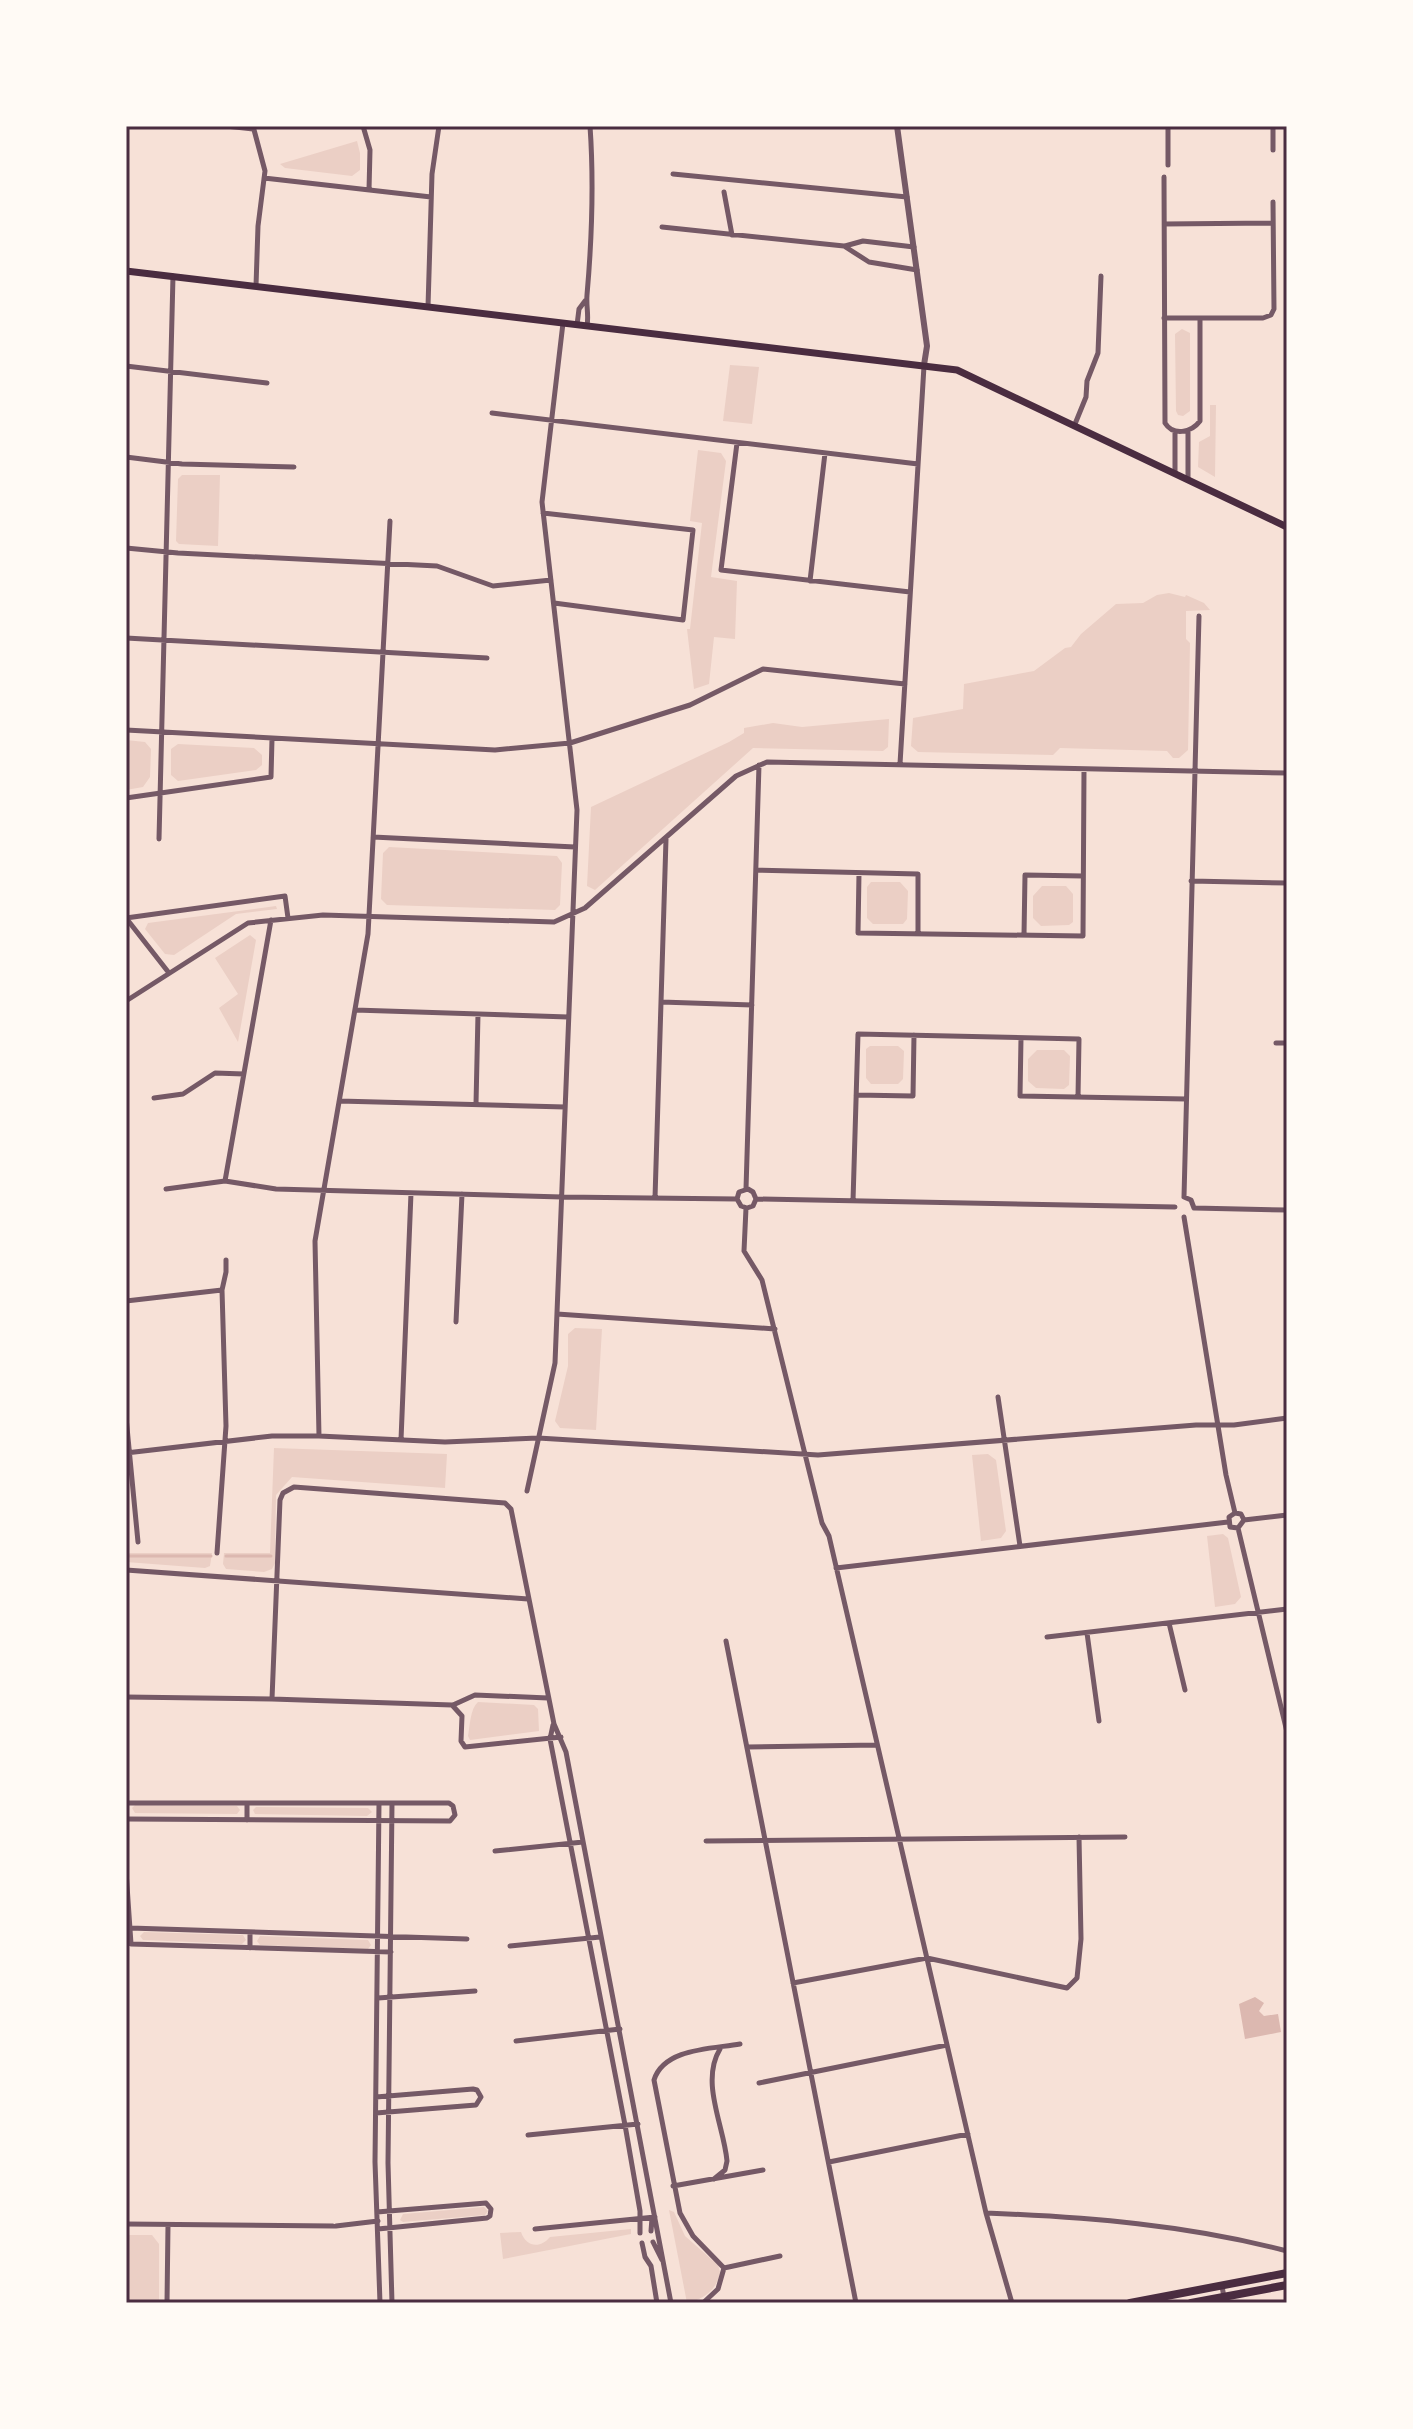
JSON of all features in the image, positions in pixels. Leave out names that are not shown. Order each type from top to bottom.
[{"type":"main road","points":[[126,271],[965,372],[1287,527]]},
{"type":"main road","points":[[1130,2303],[1287,2273]]},
{"type":"main road","points":[[1191,2303],[1224,2300],[1287,2285]]},
{"type":"street","points":[[226,126],[253,128],[265,171],[258,226],[256,286]]},
{"type":"street","points":[[363,126],[370,150],[369,190]]},
{"type":"street","points":[[428,307],[431,197],[439,126]]},
{"type":"street","points":[[587,326],[589,310],[586,301],[592,252],[590,126]]},
{"type":"street","points":[[897,126],[927,346],[900,764]]},
{"type":"street","points":[[1168,126],[1168,165]]},
{"type":"street","points":[[1273,126],[1273,150]]},
{"type":"street","points":[[673,174],[907,197]]},
{"type":"street","points":[[1164,177],[1165,423],[1175,431],[1188,431],[1200,421],[1200,318]]},
{"type":"street","points":[[264,178],[431,197]]},
{"type":"street","points":[[724,192],[732,235]]},
{"type":"street","points":[[1164,318],[1263,318],[1271,315],[1274,309],[1273,202]]},
{"type":"street","points":[[1164,224],[1273,223]]},
{"type":"street","points":[[662,227],[844,246],[859,241],[915,247]]},
{"type":"street","points":[[857,255],[859,241]]},
{"type":"street","points":[[844,246],[869,262],[917,270]]},
{"type":"street","points":[[159,839],[173,276]]},
{"type":"street","points":[[1075,424],[1098,353],[1101,276]]},
{"type":"street","points":[[577,325],[579,309],[586,301]]},
{"type":"street","points":[[527,1491],[555,1363],[577,810],[542,502],[563,323]]},
{"type":"street","points":[[126,366],[267,383]]},
{"type":"street","points":[[492,413],[918,464]]},
{"type":"street","points":[[1175,431],[1175,473]]},
{"type":"street","points":[[1188,431],[1188,480]]},
{"type":"street","points":[[737,443],[721,570],[910,592]]},
{"type":"street","points":[[810,581],[825,453]]},
{"type":"street","points":[[126,457],[294,467]]},
{"type":"street","points":[[543,513],[693,530],[683,620],[554,603]]},
{"type":"street","points":[[319,1436],[315,1241],[369,916],[390,521]]},
{"type":"street","points":[[126,548],[437,566],[493,586],[551,580]]},
{"type":"street","points":[[1184,1197],[1199,616]]},
{"type":"street","points":[[126,638],[487,658]]},
{"type":"street","points":[[126,730],[495,750],[570,743],[690,705],[763,669],[905,684]]},
{"type":"street","points":[[126,798],[271,777],[272,739]]},
{"type":"street","points":[[126,1001],[240,925],[323,915],[554,922],[585,908],[736,776],[759,765],[778,761],[1287,773]]},
{"type":"street","points":[[746,1189],[759,765]]},
{"type":"street","points":[[859,873],[858,933],[1083,936],[1084,769]]},
{"type":"street","points":[[373,837],[575,847]]},
{"type":"street","points":[[655,1198],[666,838]]},
{"type":"street","points":[[756,870],[918,874],[918,933]]},
{"type":"street","points":[[1024,935],[1025,875],[1083,876]]},
{"type":"street","points":[[1191,881],[1287,883]]},
{"type":"street","points":[[126,918],[285,896],[288,918]]},
{"type":"street","points":[[126,918],[169,973]]},
{"type":"street","points":[[225,1181],[271,920]]},
{"type":"street","points":[[661,1002],[752,1005]]},
{"type":"street","points":[[355,1010],[568,1017]]},
{"type":"street","points":[[476,1104],[478,1014]]},
{"type":"street","points":[[853,1201],[858,1034],[1079,1039],[1078,1097]]},
{"type":"street","points":[[856,1095],[913,1096],[914,1035]]},
{"type":"street","points":[[1021,1038],[1020,1096],[1186,1099]]},
{"type":"street","points":[[1276,1043],[1287,1043]]},
{"type":"street","points":[[154,1098],[183,1094],[215,1073],[244,1074]]},
{"type":"street","points":[[339,1101],[565,1107]]},
{"type":"street","points":[[166,1189],[225,1181],[276,1189],[737,1199]]},
{"type":"street","points":[[746,1189],[753,1192],[756,1199],[753,1206],[746,1208],[738,1204],[737,1199],[739,1192],[746,1189]]},
{"type":"street","points":[[401,1440],[411,1193]]},
{"type":"street","points":[[456,1322],[462,1194]]},
{"type":"street","points":[[1184,1197],[1191,1200],[1194,1208],[1191,1214],[1184,1217],[1177,1213],[1175,1207],[1177,1200],[1184,1197]]},
{"type":"street","points":[[756,1199],[1175,1207]]},
{"type":"street","points":[[746,1208],[744,1251],[762,1280],[822,1523],[829,1536],[986,2213],[1012,2303]]},
{"type":"street","points":[[1194,1208],[1287,1210]]},
{"type":"street","points":[[1184,1217],[1235,1513]]},
{"type":"street","points":[[217,1553],[225,1441],[222,1290],[226,1260]]},
{"type":"street","points":[[126,1301],[222,1290]]},
{"type":"street","points":[[557,1314],[775,1329]]},
{"type":"street","points":[[998,1397],[1020,1546]]},
{"type":"street","points":[[126,1417],[138,1542]]},
{"type":"street","points":[[128,1453],[272,1436],[319,1436],[445,1442],[538,1438],[806,1455],[1287,1418]]},
{"type":"street","points":[[272,1699],[281,1497],[289,1488],[505,1503],[511,1509],[548,1698],[554,1724],[561,1737],[583,1842],[671,2303]]},
{"type":"street","points":[[1238,1528],[1230,1527],[1229,1517],[1235,1513],[1241,1514],[1244,1520]]},
{"type":"street","points":[[1238,1528],[1244,1520],[1287,1515]]},
{"type":"street","points":[[836,1568],[1228,1522]]},
{"type":"street","points":[[1238,1528],[1287,1732]]},
{"type":"street","points":[[126,1570],[528,1599]]},
{"type":"street","points":[[1047,1637],[1287,1609]]},
{"type":"street","points":[[1169,1623],[1185,1690]]},
{"type":"street","points":[[1087,1633],[1099,1721]]},
{"type":"street","points":[[726,1641],[856,2303]]},
{"type":"street","points":[[126,1697],[452,1705],[475,1695],[548,1698]]},
{"type":"street","points":[[452,1705],[462,1716],[461,1741],[465,1747],[561,1737]]},
{"type":"street","points":[[554,1724],[550,1739],[625,2125],[641,2219],[640,2233]]},
{"type":"street","points":[[747,1747],[877,1745]]},
{"type":"street","points":[[126,1803],[449,1803],[455,1815],[450,1821],[126,1819]]},
{"type":"street","points":[[247,1803],[247,1820]]},
{"type":"street","points":[[379,1803],[376,2113],[380,2303]]},
{"type":"street","points":[[392,1803],[389,2112],[392,2303]]},
{"type":"street","points":[[793,1983],[927,1958],[1061,1989],[1071,1985],[1077,1978],[1081,1939],[1079,1837]]},
{"type":"street","points":[[706,1841],[1125,1837]]},
{"type":"street","points":[[495,1851],[583,1842]]},
{"type":"street","points":[[126,1871],[131,1944],[391,1952]]},
{"type":"street","points":[[130,1928],[467,1939]]},
{"type":"street","points":[[250,1932],[250,1948]]},
{"type":"street","points":[[510,1946],[601,1937]]},
{"type":"street","points":[[378,1998],[475,1991]]},
{"type":"street","points":[[516,2041],[620,2029]]},
{"type":"street","points":[[724,2268],[688,2229],[680,2213],[654,2088],[656,2074],[668,2060],[740,2044]]},
{"type":"street","points":[[759,2083],[947,2045]]},
{"type":"street","points":[[714,2179],[725,2170],[727,2161],[712,2077],[721,2047]]},
{"type":"street","points":[[376,2097],[473,2089],[481,2097],[476,2105],[376,2113]]},
{"type":"street","points":[[528,2135],[638,2124]]},
{"type":"street","points":[[829,2162],[968,2134]]},
{"type":"street","points":[[673,2186],[763,2170]]},
{"type":"street","points":[[377,2212],[486,2203],[491,2213],[487,2218],[378,2229]]},
{"type":"street","points":[[986,2213],[1185,2228],[1287,2251]]},
{"type":"street","points":[[535,2229],[654,2218]]},
{"type":"street","points":[[651,2231],[654,2218]]},
{"type":"street","points":[[126,2224],[335,2226],[378,2221]]},
{"type":"street","points":[[167,2303],[168,2225]]},
{"type":"street","points":[[653,2242],[661,2259]]},
{"type":"street","points":[[642,2243],[651,2266]]},
{"type":"street","points":[[724,2268],[780,2256]]},
{"type":"street","points":[[657,2303],[651,2266],[652,2259],[661,2259]]},
{"type":"street","points":[[703,2303],[718,2289],[724,2268]]},
{"type":"street","points":[[1222,2286],[1224,2300]]},
{"type":"shaded area","points":[[357,141],[360,170],[352,176],[285,168],[280,164]]},
{"type":"shaded area","points":[[1182,329],[1190,333],[1190,411],[1183,416],[1176,411],[1175,334]]},
{"type":"shaded area","points":[[730,365],[759,367],[752,424],[723,421]]},
{"type":"shaded area","points":[[1210,405],[1216,405],[1215,477],[1198,467],[1199,442],[1210,436]]},
{"type":"shaded area","points":[[698,450],[721,453],[726,461],[711,577],[737,581],[735,639],[714,637],[709,684],[694,689],[687,629],[690,629],[702,523],[690,521]]},
{"type":"shaded area","points":[[182,475],[220,475],[218,546],[179,544],[176,541],[178,479]]},
{"type":"shaded area","points":[[1157,595],[1186,595],[1204,603],[1210,610],[1186,611],[1186,639],[1190,643],[1188,750],[1179,758],[1173,758],[1167,751],[1060,748],[1053,755],[918,752],[911,746],[913,718],[963,709],[964,684],[1034,671],[1065,648],[1071,647],[1081,634],[1116,604],[1143,603]]},
{"type":"shaded area","points":[[889,719],[888,747],[883,751],[753,748],[595,890],[587,886],[591,807],[729,742],[744,733],[744,728],[773,723],[802,727]]},
{"type":"shaded area","points":[[126,740],[145,742],[151,749],[150,777],[143,787],[126,790]]},
{"type":"shaded area","points":[[178,744],[254,748],[262,755],[262,765],[256,770],[178,781],[171,775],[171,749]]},
{"type":"shaded area","points":[[389,847],[557,856],[562,863],[560,905],[555,910],[387,905],[381,899],[383,853]]},
{"type":"shaded area","points":[[871,882],[900,882],[908,891],[907,919],[903,924],[873,924],[867,918],[867,887]]},
{"type":"shaded area","points":[[1042,886],[1066,886],[1073,894],[1073,922],[1069,925],[1041,926],[1033,918],[1033,896]]},
{"type":"shaded area","points":[[276,906],[277,909],[236,914],[174,955],[165,954],[145,929],[148,923]]},
{"type":"shaded area","points":[[250,935],[256,940],[238,1042],[219,1008],[238,994],[215,958]]},
{"type":"shaded area","points":[[870,1046],[898,1046],[904,1051],[903,1079],[898,1084],[871,1084],[866,1078],[866,1049]]},
{"type":"shaded area","points":[[1037,1050],[1064,1050],[1070,1056],[1069,1085],[1064,1089],[1036,1088],[1028,1081],[1028,1059]]},
{"type":"shaded area","points":[[575,1328],[602,1329],[596,1430],[560,1428],[555,1421],[568,1366],[568,1334]]},
{"type":"shaded area","points":[[274,1448],[447,1454],[445,1488],[292,1477],[276,1495],[275,1563],[272,1569],[264,1572],[226,1569],[224,1553],[270,1553]]},
{"type":"shaded area","points":[[988,1454],[996,1460],[1006,1531],[1001,1538],[981,1541],[972,1455]]},
{"type":"shaded area","points":[[1223,1534],[1228,1538],[1241,1597],[1235,1604],[1215,1607],[1207,1536]]},
{"type":"shaded area","points":[[126,1553],[212,1553],[210,1566],[205,1568],[126,1562]]},
{"type":"shaded area","points":[[478,1702],[534,1705],[538,1709],[539,1731],[470,1740],[471,1718]]},
{"type":"shaded area","points":[[135,1805],[237,1806],[240,1810],[237,1814],[135,1813],[132,1808]]},
{"type":"shaded area","points":[[256,1807],[368,1808],[372,1812],[367,1816],[255,1814],[253,1810]]},
{"type":"shaded area","points":[[144,1932],[243,1935],[246,1940],[242,1944],[143,1940],[140,1936]]},
{"type":"shaded area","points":[[260,1936],[368,1940],[371,1945],[368,1949],[260,1945],[257,1941]]},
{"type":"shaded area","points":[[1255,1997],[1264,2003],[1259,2011],[1264,2016],[1278,2014],[1281,2032],[1245,2039],[1239,2004]]},
{"type":"shaded area","points":[[484,2207],[488,2211],[485,2215],[400,2220],[403,2214]]},
{"type":"shaded area","points":[[669,2210],[674,2212],[685,2236],[718,2265],[720,2272],[709,2293],[687,2303]]},
{"type":"shaded area","points":[[631,2229],[631,2234],[503,2259],[500,2233],[521,2232],[526,2241],[538,2245],[550,2237]]},
{"type":"shaded area","points":[[126,2235],[152,2235],[159,2244],[159,2303],[126,2303]]},
{"type":"waterway","points":[[126,1556],[211,1556]]},
{"type":"waterway","points":[[226,1556],[271,1556]]}]
